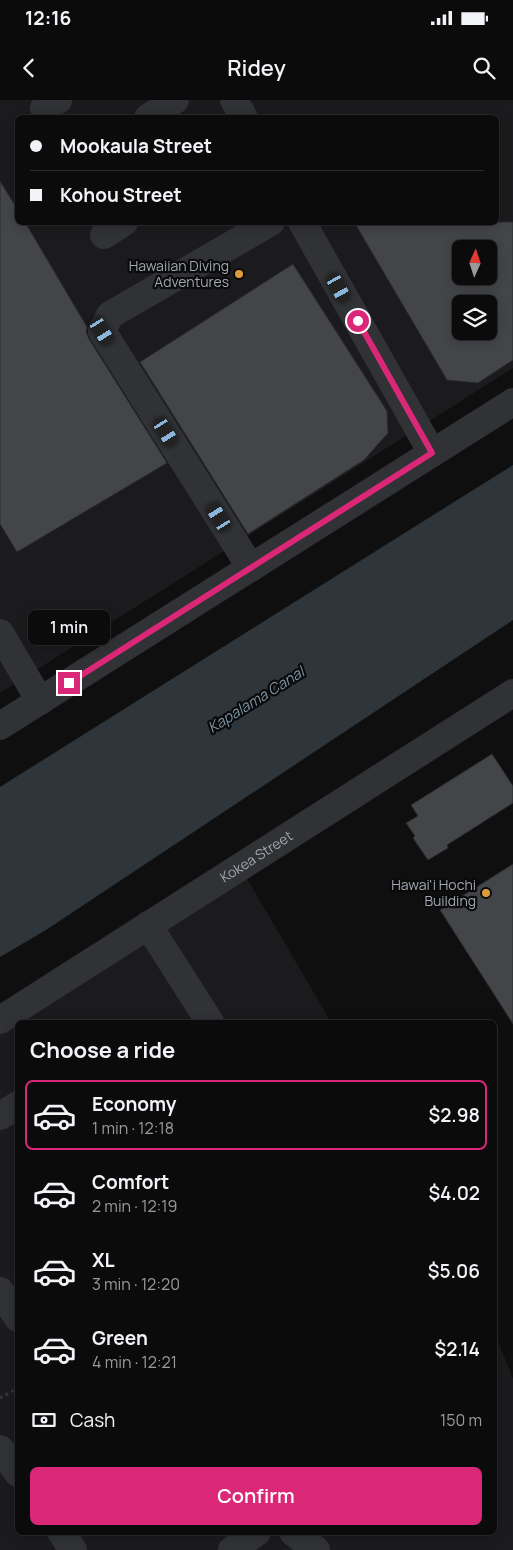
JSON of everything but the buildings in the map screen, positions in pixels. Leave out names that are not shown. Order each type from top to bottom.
[{"type":"street","points":[[152,115],[175,100]]},
{"type":"street","points":[[234,100],[242,115]]},
{"type":"street","points":[[250,568],[102,331],[110,315],[266,225]]},
{"type":"street","points":[[304,225],[432,453]]},
{"type":"street","points":[[0,726],[513,402]]},
{"type":"street","points":[[0,633],[40,701]]},
{"type":"street","name":"Kokea Street","points":[[0,1020],[513,694]]},
{"type":"street","points":[[148,925],[209,1020]]},
{"type":"street","points":[[0,1116],[15,1108]]},
{"type":"street","points":[[0,1291],[15,1314]]},
{"type":"street","points":[[0,1449],[15,1469]]},
{"type":"street","points":[[63,1535],[73,1550]]},
{"type":"street","points":[[232,1550],[253,1535]]},
{"type":"street","points":[[297,1535],[316,1550]]},
{"type":"path","points":[[0,1398],[15,1390]]},
{"type":"shaded area","points":[[0,100],[513,100],[513,368],[0,693]]},
{"type":"shaded area","points":[[242,870],[330,1020],[17,1020]]},
{"type":"shaded area","points":[[15,1021],[15,1535],[497,1535],[497,1338],[513,1379],[513,1550],[0,1550],[0,1031]]},
{"type":"water","name":"Kapalama Canal","points":[[513,465],[513,620],[46,930],[0,957],[0,787]]},
{"type":"place","name":"Hawaiian Diving Adventures","points":[[239,274]]},
{"type":"place","name":"Hawai'i Hochi Building","points":[[486,893]]},
{"type":"route","points":[[69,683],[432,453],[358,321]]}]
